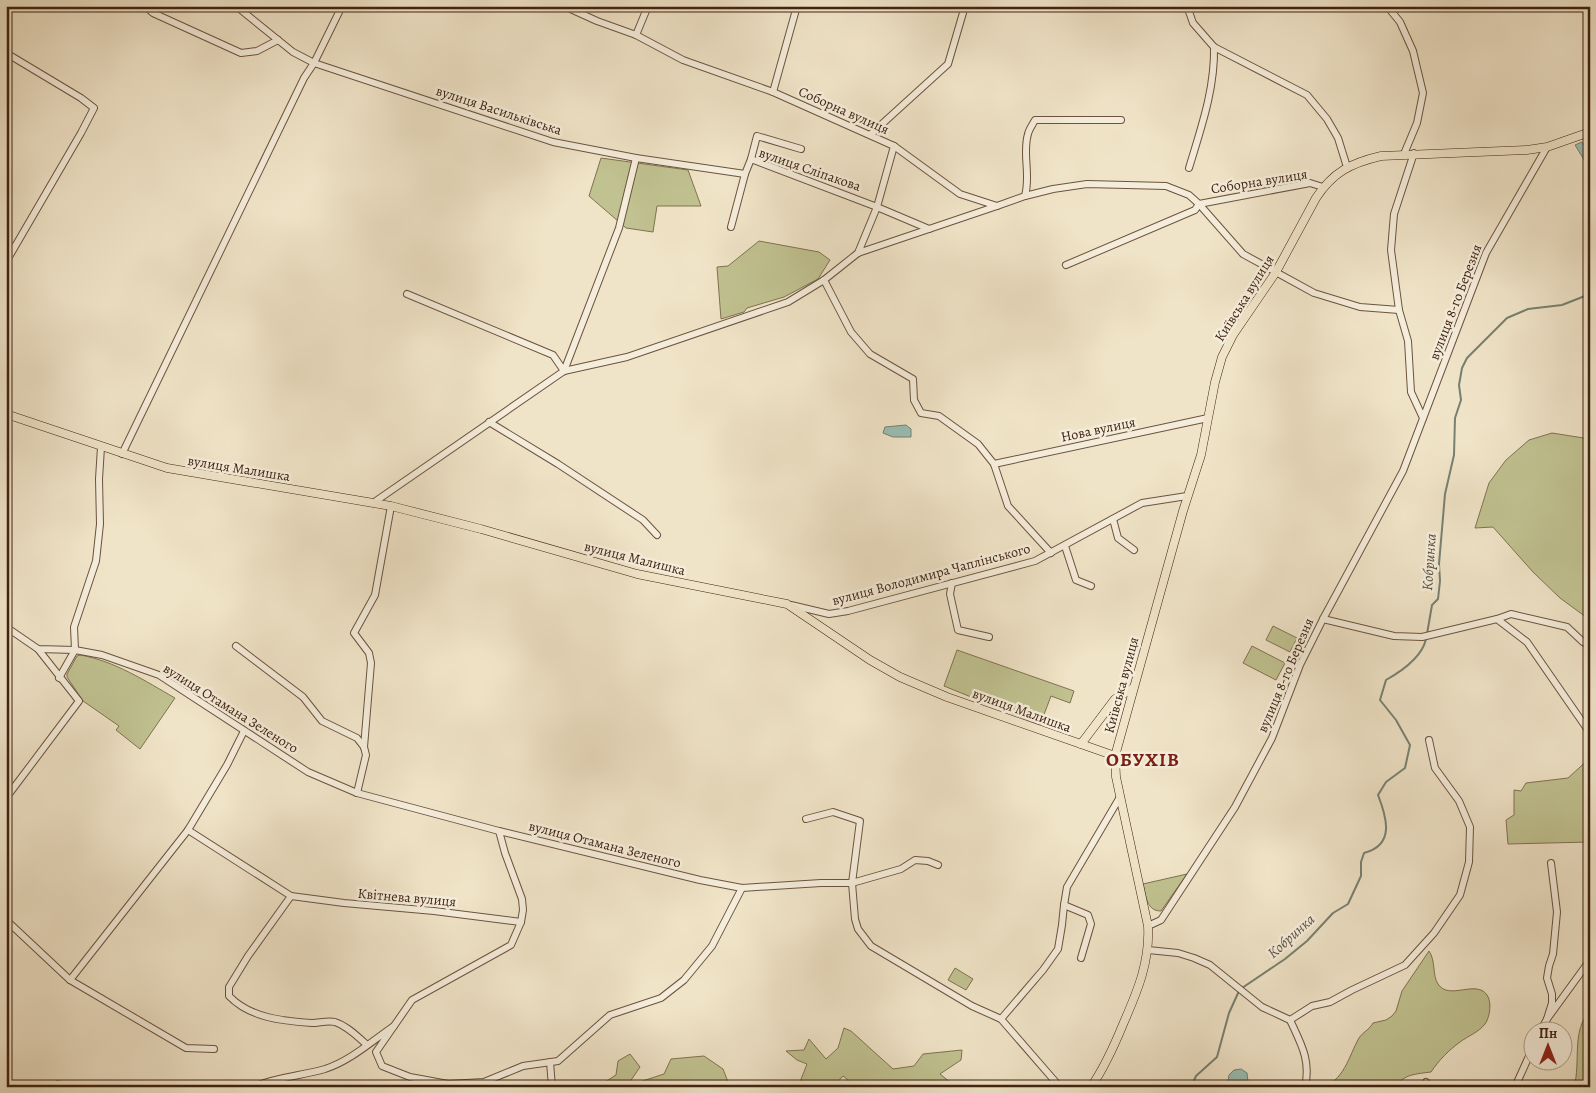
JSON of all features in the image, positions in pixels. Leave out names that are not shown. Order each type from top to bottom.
[{"type":"main road","name":"Київська вулиця","points":[[1091,1087],[1108,1059],[1131,1007],[1143,977],[1148,950],[1148,926],[1116,778],[1115,756],[1187,496],[1201,455],[1215,382],[1222,357],[1234,335],[1276,272],[1316,198],[1323,187],[1338,172],[1362,160],[1380,156],[1414,153],[1507,151],[1547,147],[1590,132]]},
{"type":"main road","name":"вулиця Малишка","points":[[6,414],[167,468],[391,506],[481,529],[637,574],[787,604],[870,660],[900,677],[947,697],[1115,756]]},
{"type":"main road","points":[[1081,744],[1115,699],[1133,688]]},
{"type":"street","points":[[145,6],[153,13],[241,53],[257,51],[278,40]]},
{"type":"street","name":"вулиця Васильківська","points":[[236,6],[293,52],[314,64],[552,142],[636,158],[745,174]]},
{"type":"street","points":[[122,454],[304,78],[314,64],[342,6]]},
{"type":"street","name":"Соборна вулиця","points":[[564,6],[597,21],[636,35],[684,60],[774,92],[871,134],[894,146],[877,207]]},
{"type":"street","points":[[636,35],[648,6]]},
{"type":"street","points":[[774,92],[797,6]]},
{"type":"street","points":[[871,134],[948,64],[965,6]]},
{"type":"street","points":[[1187,6],[1193,23],[1214,47],[1307,95],[1327,119],[1338,138],[1347,167]]},
{"type":"street","points":[[1387,6],[1400,22],[1413,51],[1424,93],[1417,123],[1404,154]]},
{"type":"street","points":[[1189,168],[1207,107],[1214,66],[1214,47]]},
{"type":"street","points":[[6,53],[81,98],[94,108],[6,262]]},
{"type":"street","points":[[1025,196],[1029,178],[1028,134],[1035,120],[1121,120]]},
{"type":"street","points":[[750,159],[757,136],[801,149]]},
{"type":"street","points":[[894,146],[960,194],[997,206]]},
{"type":"street","name":"вулиця 8-го Березня","points":[[1148,926],[1161,920],[1235,807],[1272,738],[1300,665],[1403,471],[1486,253],[1547,147]]},
{"type":"street","name":"вулиця 8-го Березня","points":[[1414,153],[1394,214],[1391,250],[1399,310],[1408,341],[1411,392],[1423,418]]},
{"type":"street","points":[[564,371],[619,228],[636,158]]},
{"type":"street","name":"вулиця Сліпакова","points":[[731,227],[750,159],[877,207]]},
{"type":"street","name":"Соборна вулиця","points":[[997,206],[1053,189],[1088,184],[1166,186],[1189,195],[1199,204],[1310,182],[1323,187]]},
{"type":"street","points":[[1066,266],[1195,210],[1199,204],[1243,254],[1314,293],[1360,307],[1399,310]]},
{"type":"street","points":[[373,503],[564,371],[628,357],[788,302],[824,280],[858,254],[997,206]]},
{"type":"street","points":[[858,254],[877,207],[928,230]]},
{"type":"street","points":[[824,280],[851,332],[870,354],[913,379],[914,400],[920,413],[939,416],[978,444],[994,464],[1008,506],[1051,553]]},
{"type":"street","points":[[407,294],[553,355],[564,371]]},
{"type":"street","name":"Нова вулиця","points":[[994,464],[1208,418]]},
{"type":"street","points":[[489,422],[558,464],[643,520],[657,535]]},
{"type":"street","points":[[59,678],[75,650],[74,627],[96,561],[100,524],[99,479],[101,447]]},
{"type":"street","name":"вулиця Володимира Чаплінського","points":[[787,604],[829,614],[848,611],[1035,561],[1142,503],[1187,496]]},
{"type":"street","points":[[357,793],[366,754],[364,747],[372,663],[369,653],[354,633],[375,595],[391,506]]},
{"type":"street","points":[[1113,519],[1118,538],[1134,550]]},
{"type":"street","points":[[1064,546],[1076,580],[1091,586]]},
{"type":"street","points":[[952,583],[950,594],[958,630],[989,637]]},
{"type":"street","points":[[1323,619],[1394,636],[1422,637],[1511,614],[1567,627],[1590,646]]},
{"type":"street","points":[[1497,619],[1527,642],[1590,734]]},
{"type":"street","points":[[6,636],[9,629],[38,649],[79,702],[6,798]]},
{"type":"street","points":[[236,646],[303,697],[322,721],[357,738],[364,747]]},
{"type":"street","name":"вулиця Отамана Зеленого","points":[[38,649],[75,650],[102,655],[159,675],[308,772],[357,793],[499,831],[700,880],[742,888],[813,883],[852,883],[901,869],[915,860],[928,861],[938,865]]},
{"type":"street","points":[[70,980],[188,830],[227,765],[244,731]]},
{"type":"street","points":[[1290,1020],[1312,1006],[1330,1002],[1405,965],[1434,933],[1460,895],[1469,862],[1470,826],[1459,801],[1435,768],[1429,740]]},
{"type":"street","points":[[1002,1019],[1058,949],[1067,888],[1120,797]]},
{"type":"street","points":[[806,819],[832,812],[860,821],[852,883],[855,919],[858,929],[871,946],[972,1006],[1002,1019],[1060,1087]]},
{"type":"street","name":"Квітнева вулиця","points":[[188,830],[291,896],[344,903],[434,910],[521,922]]},
{"type":"street","points":[[499,831],[522,899],[521,922],[511,945],[412,1000],[376,1052],[382,1066],[410,1077],[448,1084],[484,1082],[523,1066],[558,1061],[610,1015],[660,998],[684,980],[712,946],[742,888]]},
{"type":"street","points":[[1547,1019],[1552,1003],[1552,994],[1547,978],[1548,966],[1553,954],[1557,912],[1551,863]]},
{"type":"street","points":[[291,896],[248,956],[229,987],[229,996],[235,1002],[256,1014],[288,1021],[314,1023],[333,1021],[344,1026],[366,1044]]},
{"type":"street","points":[[1064,905],[1088,915],[1091,924],[1081,958]]},
{"type":"street","points":[[6,920],[70,980],[186,1048],[214,1049]]},
{"type":"street","points":[[1148,950],[1178,953],[1210,965],[1262,1007],[1290,1020],[1304,1051],[1307,1076],[1305,1087]]},
{"type":"street","points":[[1547,1019],[1590,960]]},
{"type":"street","points":[[253,1087],[269,1080],[325,1069],[348,1059],[366,1044],[394,1026]]},
{"type":"street","points":[[550,1062],[552,1087]]},
{"type":"street","points":[[1516,1087],[1524,1068]]},
{"type":"street","points":[[55,1087],[58,1084],[69,1087]]},
{"type":"green space","points":[[601,158],[688,170],[701,206],[657,206],[653,232],[626,228],[589,196]]},
{"type":"green space","points":[[759,241],[819,252],[830,260],[818,279],[784,297],[747,308],[744,312],[721,319],[717,267],[728,266]]},
{"type":"green space","points":[[1552,433],[1590,439],[1590,620],[1560,598],[1533,572],[1493,527],[1475,528],[1489,483],[1506,460],[1529,440]]},
{"type":"green space","points":[[1273,626],[1297,638],[1290,652],[1266,640]]},
{"type":"green space","points":[[1252,646],[1285,663],[1276,680],[1243,663]]},
{"type":"green space","points":[[957,650],[1074,691],[1070,703],[1051,696],[1040,725],[944,686]]},
{"type":"green space","points":[[80,655],[118,667],[175,698],[140,749],[116,730],[119,726],[83,701],[67,677],[77,656]]},
{"type":"green space","points":[[1590,758],[1590,842],[1508,844],[1506,820],[1514,815],[1514,790],[1521,791],[1526,783],[1568,778]]},
{"type":"green space","points":[[1187,874],[1161,911],[1152,908],[1146,897],[1143,884]]},
{"type":"green space","points":[[1429,951],[1433,959],[1436,980],[1443,989],[1455,991],[1476,989],[1487,995],[1490,1001],[1490,1010],[1485,1024],[1452,1048],[1431,1072],[1406,1077],[1395,1087],[1320,1087],[1335,1080],[1340,1074],[1359,1038],[1373,1023],[1386,1020],[1392,1016],[1396,1011],[1402,991]]},
{"type":"green space","points":[[955,968],[973,979],[966,990],[948,980]]},
{"type":"green space","points":[[1590,1011],[1590,1087],[1574,1087],[1578,1037],[1584,1019]]},
{"type":"green space","points":[[844,1028],[851,1031],[893,1069],[914,1066],[923,1054],[962,1050],[961,1060],[940,1074],[956,1087],[885,1087],[881,1083],[876,1087],[847,1087],[848,1080],[843,1076],[833,1087],[798,1087],[807,1064],[797,1060],[786,1051],[804,1050],[809,1039],[826,1059],[838,1048]]},
{"type":"green space","points":[[630,1054],[640,1067],[627,1086],[664,1074],[671,1059],[704,1056],[723,1069],[730,1087],[597,1087],[616,1075],[618,1061]]},
{"type":"water","points":[[1582,142],[1590,154],[1589,168],[1575,145]]},
{"type":"water","points":[[906,425],[911,429],[911,437],[893,437],[883,433],[885,427]]},
{"type":"water","points":[[1241,1069],[1247,1073],[1248,1082],[1252,1082],[1256,1087],[1236,1087],[1228,1081],[1229,1075],[1234,1070]]},
{"type":"waterway","name":"Кобринка","points":[[1427,634],[1432,605],[1438,599],[1445,494],[1454,455],[1455,418],[1461,400],[1459,385],[1462,368],[1467,358],[1507,318],[1528,309],[1562,305],[1590,294]]},
{"type":"waterway","name":"Кобринка","points":[[1242,988],[1285,959],[1307,941],[1333,913],[1348,904],[1361,876],[1361,862],[1364,853],[1381,844],[1386,830],[1386,821],[1378,795],[1386,782],[1405,768],[1410,745],[1396,720],[1380,700],[1386,680],[1405,668],[1416,658],[1426,639]]},
{"type":"waterway","name":"Кобринка","points":[[1191,1087],[1196,1076],[1217,1057],[1229,1013],[1239,991]]},
{"type":"district","name":"ОБУХІВ","points":[[1143,759]]}]
